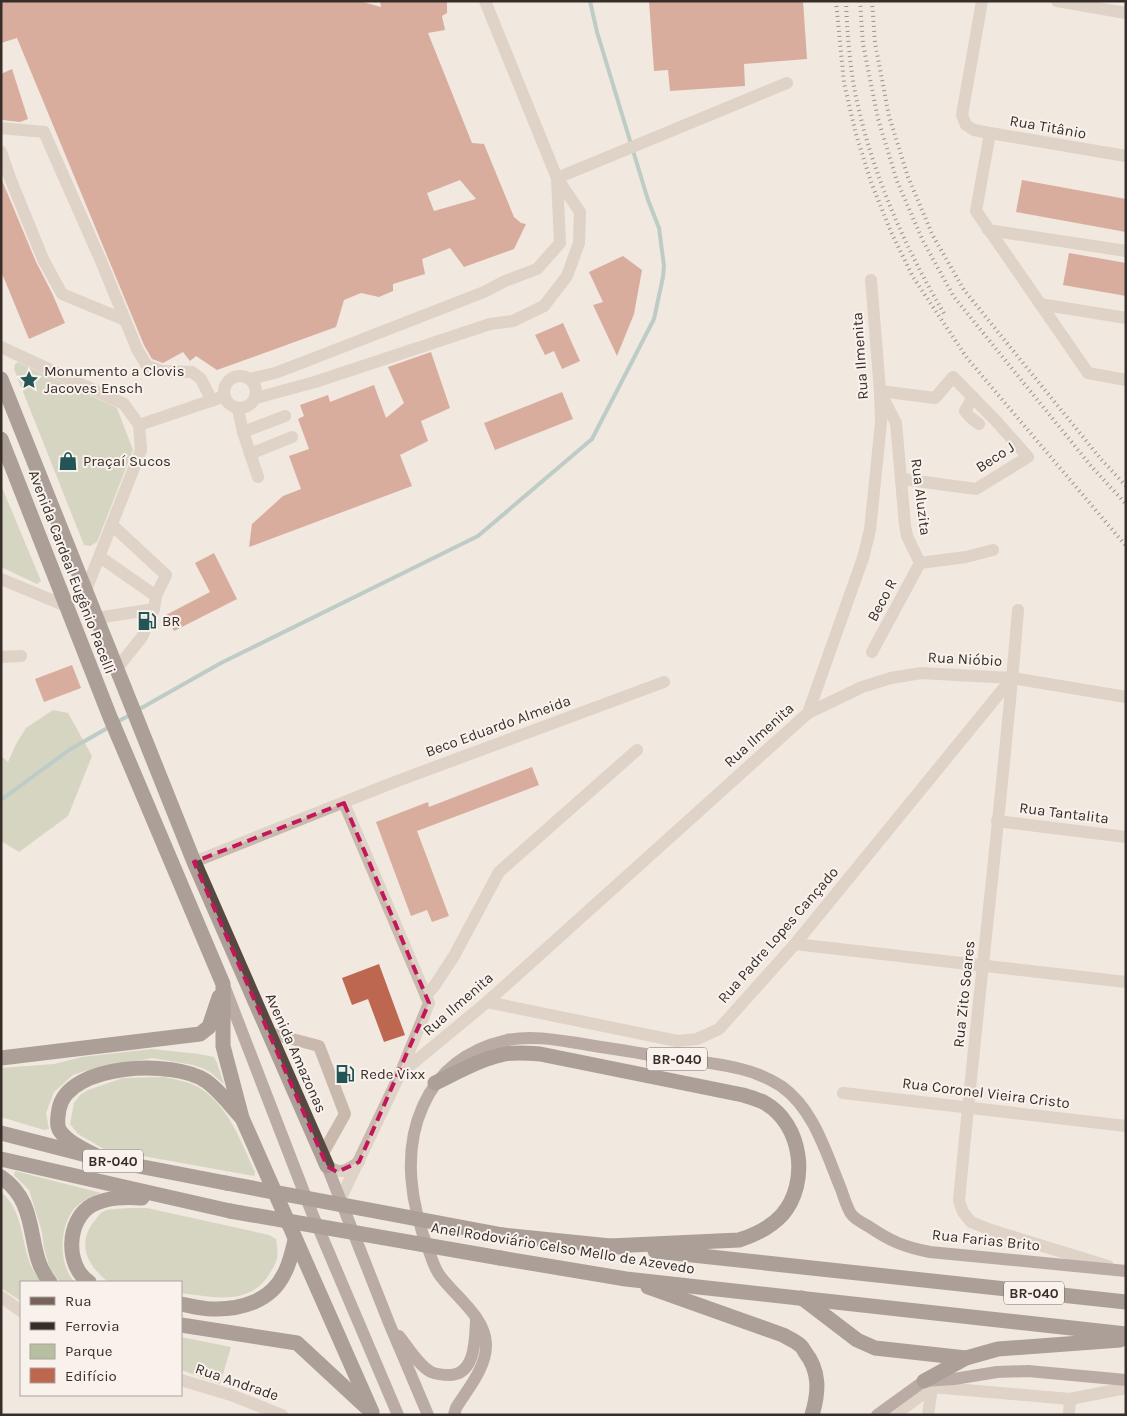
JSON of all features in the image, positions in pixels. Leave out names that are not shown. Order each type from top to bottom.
[{"type":"highway","name":"Avenida Cardeal Eugênio Pacelli","points":[[1,379],[132,705]]},
{"type":"highway","name":"Avenida Cardeal Eugênio Pacelli","points":[[1,439],[110,717],[223,984]]},
{"type":"highway","name":"Avenida Amazonas","points":[[132,705],[194,862],[324,1160]]},
{"type":"highway","points":[[1,1058],[200,1034],[209,1027],[223,984]]},
{"type":"highway","points":[[223,984],[224,1046],[242,1118],[373,1413]]},
{"type":"highway","points":[[435,1083],[477,1063],[495,1057],[512,1053],[540,1054],[743,1094],[764,1102],[787,1125],[794,1138],[798,1153],[798,1172],[795,1190],[782,1215],[763,1230],[755,1235],[739,1240],[610,1246]]},
{"type":"highway","points":[[102,1159],[67,1138],[59,1130],[58,1119],[60,1102],[72,1087],[103,1074],[134,1068],[156,1067],[190,1074],[206,1081],[242,1118]]},
{"type":"highway","name":"Anel Rodoviário Celso Mello de Azevedo","points":[[1,1133],[102,1159],[503,1235],[1126,1302]]},
{"type":"highway","name":"Anel Rodoviário Celso Mello de Azevedo","points":[[1,1159],[230,1210],[626,1279],[1126,1334]]},
{"type":"highway","points":[[1,1177],[17,1191],[25,1205],[38,1257],[50,1281]]},
{"type":"highway","points":[[87,1281],[82,1278],[74,1262],[71,1248],[74,1229],[82,1214],[91,1206],[106,1200],[123,1197],[211,1206]]},
{"type":"highway","points":[[182,1304],[211,1310],[242,1308],[268,1295],[284,1276],[295,1240]]},
{"type":"highway","points":[[626,1279],[799,1343],[810,1357],[816,1369],[817,1400],[812,1415]]},
{"type":"highway","points":[[801,1297],[856,1340],[876,1348],[966,1358]]},
{"type":"highway","points":[[182,1325],[297,1343],[373,1413]]},
{"type":"highway","points":[[928,1384],[966,1358],[998,1350],[1126,1339]]},
{"type":"main road","points":[[223,984],[312,1213],[398,1415]]},
{"type":"main road","name":"Rua Farias Brito","points":[[435,1083],[453,1064],[475,1050],[510,1040],[526,1038],[558,1040],[742,1069],[778,1084],[792,1096],[807,1115],[818,1134],[852,1215],[885,1237],[907,1247],[930,1252],[1123,1270]]},
{"type":"main road","name":"BR-040","points":[[435,1083],[418,1117],[410,1149],[414,1198],[421,1232],[438,1275],[476,1317],[486,1342],[486,1353],[478,1372],[456,1408],[454,1415]]},
{"type":"main road","name":"Avenida Amazonas","points":[[324,1160],[428,1415]]},
{"type":"main road","points":[[389,1323],[423,1366],[430,1372],[446,1375],[456,1374],[464,1368],[472,1357],[476,1317]]},
{"type":"main road","points":[[877,1415],[928,1384],[997,1372],[1028,1371],[1126,1380]]},
{"type":"street","points":[[256,398],[315,382],[490,324],[513,321],[544,306],[568,276],[579,243],[580,212],[557,178],[485,1]]},
{"type":"street","name":"Rua Titânio","points":[[982,1],[962,115],[966,125],[974,130],[1126,156]]},
{"type":"street","points":[[1058,1],[1126,12]]},
{"type":"street","points":[[557,178],[787,83]]},
{"type":"street","points":[[1,128],[44,132],[101,261],[137,350],[147,366],[162,371],[192,372],[201,380],[212,401]]},
{"type":"street","points":[[990,133],[976,211],[1088,373],[1126,380]]},
{"type":"street","points":[[1,152],[43,259],[62,294],[125,320]]},
{"type":"street","points":[[249,379],[304,362],[538,269],[560,242],[557,178]]},
{"type":"street","points":[[988,230],[1126,251]]},
{"type":"street","name":"Rua Ilmenita","points":[[400,1074],[487,1002],[808,713],[863,558],[870,530],[880,423],[880,391],[871,280]]},
{"type":"street","points":[[1040,304],[1126,318]]},
{"type":"street","points":[[1,347],[124,404],[138,425],[141,450],[86,590]]},
{"type":"street","points":[[304,362],[315,382]]},
{"type":"street","points":[[242,376],[249,379],[254,384],[256,391],[256,398],[252,404],[238,409],[231,406],[226,401],[224,394],[225,386],[229,380],[242,376]]},
{"type":"street","points":[[880,391],[935,398],[954,377],[973,397],[965,411],[979,424]]},
{"type":"street","name":"Rua Aluzita","points":[[880,391],[896,424],[907,536],[920,563]]},
{"type":"street","points":[[138,425],[212,401],[224,394]]},
{"type":"street","name":"Beco J","points":[[902,479],[976,489],[1028,457],[973,397]]},
{"type":"street","points":[[238,409],[243,432],[258,477]]},
{"type":"street","points":[[243,432],[285,416]]},
{"type":"street","points":[[250,454],[292,437]]},
{"type":"street","points":[[112,526],[166,575],[142,637],[118,667]]},
{"type":"street","points":[[920,563],[966,557],[993,550]]},
{"type":"street","points":[[100,556],[155,602]]},
{"type":"street","name":"Beco R","points":[[872,652],[920,563]]},
{"type":"street","points":[[1,579],[66,606]]},
{"type":"street","points":[[97,618],[155,602]]},
{"type":"street","name":"Rua Zito Soares","points":[[1018,610],[984,966],[967,1108],[959,1201],[971,1222],[991,1230],[1123,1270]]},
{"type":"street","points":[[1,657],[21,656]]},
{"type":"street","name":"Rua Nióbio","points":[[808,713],[862,687],[890,678],[921,673],[1012,678],[1126,697]]},
{"type":"street","name":"Rua Padre Lopes Cançado","points":[[487,1002],[676,1041],[697,1039],[719,1029],[795,944],[1012,678]]},
{"type":"street","name":"Beco Eduardo Almeida","points":[[194,862],[392,783],[664,682]]},
{"type":"street","points":[[426,996],[435,986],[454,956],[499,872],[637,750]]},
{"type":"street","points":[[340,1200],[400,1074],[429,1003],[344,803]]},
{"type":"street","name":"Rua Tantalita","points":[[998,821],[1126,837]]},
{"type":"street","points":[[795,944],[1126,982]]},
{"type":"street","points":[[269,1033],[319,1046],[345,1114],[324,1160],[337,1172],[346,1171],[359,1162]]},
{"type":"street","name":"Rua Coronel Vieira Cristo","points":[[843,1093],[1126,1126]]},
{"type":"street","points":[[1,1297],[20,1310]]},
{"type":"street","name":"Rua Andrade","points":[[182,1380],[231,1395],[282,1415]]},
{"type":"street","points":[[928,1384],[928,1415]]},
{"type":"street","points":[[895,1415],[928,1384],[1070,1400],[1126,1388]]},
{"type":"street","points":[[1069,1415],[1070,1400]]},
{"type":"highlighted area","points":[[344,803],[429,1003],[359,1162],[337,1172],[327,1166],[194,862]]},
{"type":"green space","points":[[18,362],[117,408],[133,450],[97,542],[90,546],[84,545],[14,369],[15,364]]},
{"type":"green space","points":[[1,485],[41,581],[37,584],[1,567]]},
{"type":"green space","points":[[53,710],[68,713],[92,756],[68,816],[19,852],[1,841],[1,756],[8,762],[26,728]]},
{"type":"green space","points":[[152,1049],[214,1057],[224,1084],[202,1068],[152,1058],[73,1075],[54,1092],[46,1113],[49,1129],[44,1130],[1,1117],[1,1068],[54,1064],[82,1057]]},
{"type":"green space","points":[[165,1077],[192,1084],[204,1091],[223,1110],[238,1134],[255,1172],[254,1176],[104,1149],[78,1134],[70,1124],[74,1103],[80,1095],[88,1090],[123,1078]]},
{"type":"green space","points":[[15,1171],[101,1193],[76,1206],[65,1226],[62,1246],[63,1257],[69,1275],[74,1281],[59,1281],[50,1269],[42,1232],[29,1190],[14,1175]]},
{"type":"green space","points":[[1,1192],[8,1199],[17,1215],[30,1264],[40,1281],[20,1281],[20,1300],[1,1288]]},
{"type":"green space","points":[[147,1208],[269,1235],[276,1239],[276,1260],[268,1276],[260,1286],[240,1296],[217,1297],[182,1293],[182,1281],[107,1281],[90,1262],[85,1248],[85,1240],[92,1224],[99,1215],[112,1209]]},
{"type":"green space","points":[[182,1337],[231,1347],[220,1384],[182,1370]]},
{"type":"building","points":[[1,1],[359,1],[381,7],[380,1],[447,1],[447,13],[442,16],[445,30],[428,33],[472,143],[484,144],[514,217],[521,223],[526,224],[514,249],[464,267],[450,248],[422,259],[425,274],[393,284],[393,291],[379,297],[361,293],[344,300],[336,327],[217,370],[196,356],[190,361],[183,352],[163,363],[152,359],[144,345],[17,38],[1,43]],"holes":[[[460,180],[476,199],[434,211],[427,193]]]},
{"type":"building","points":[[649,1],[803,1],[807,59],[744,64],[745,86],[670,91],[668,70],[654,71]]},
{"type":"building","points":[[12,69],[28,119],[20,122],[2,120],[1,118],[1,74]]},
{"type":"building","points":[[1,178],[36,262],[65,323],[29,339],[1,271]]},
{"type":"building","points":[[1022,180],[1126,199],[1126,232],[1016,212]]},
{"type":"building","points":[[1069,253],[1126,263],[1126,296],[1063,285]]},
{"type":"building","points":[[623,256],[642,270],[634,314],[617,356],[593,305],[603,302],[589,272]]},
{"type":"building","points":[[563,323],[580,361],[562,369],[554,351],[545,355],[535,335]]},
{"type":"building","points":[[431,352],[450,408],[421,421],[428,441],[400,455],[412,486],[249,547],[252,524],[283,496],[301,489],[289,456],[309,449],[298,419],[304,416],[300,405],[328,395],[330,402],[374,385],[386,418],[404,403],[388,367]]},
{"type":"building","points":[[562,392],[573,419],[495,450],[484,423]]},
{"type":"building","points":[[214,553],[237,599],[174,631],[166,615],[210,592],[195,563]]},
{"type":"building","points":[[72,665],[81,688],[44,702],[35,679]]},
{"type":"building","points":[[532,767],[539,785],[417,831],[449,916],[432,922],[427,910],[411,916],[376,822],[428,802],[429,807]]},
{"type":"building","points":[[379,964],[405,1035],[384,1042],[368,999],[352,1005],[342,978]]},
{"type":"waterway","points":[[136,711],[221,663],[478,536],[592,439],[654,319],[664,266],[659,228],[648,200],[597,32],[590,1]]},
{"type":"waterway","points":[[117,722],[130,715]]},
{"type":"waterway","points":[[1,800],[69,750],[111,726]]},
{"type":"railway","points":[[836,1],[844,83],[856,134],[871,182],[891,232],[913,277],[967,358],[1126,546]]},
{"type":"railway","points":[[846,1],[853,81],[867,142],[888,202],[901,232],[945,315]]},
{"type":"railway","points":[[860,1],[863,44],[878,119],[897,181],[923,241],[954,297],[1091,466],[1126,504]]},
{"type":"railway","points":[[872,1],[875,43],[889,116],[908,177],[933,236],[964,290],[1100,458],[1126,486]]},
{"type":"place","name":"Monumento a Clovis Jacoves Ensch","points":[[29,380]]},
{"type":"place","name":"Praçaí Sucos","points":[[68,461]]},
{"type":"place","name":"BR","points":[[147,621]]},
{"type":"place","name":"Rede Vixx","points":[[345,1074]]}]
